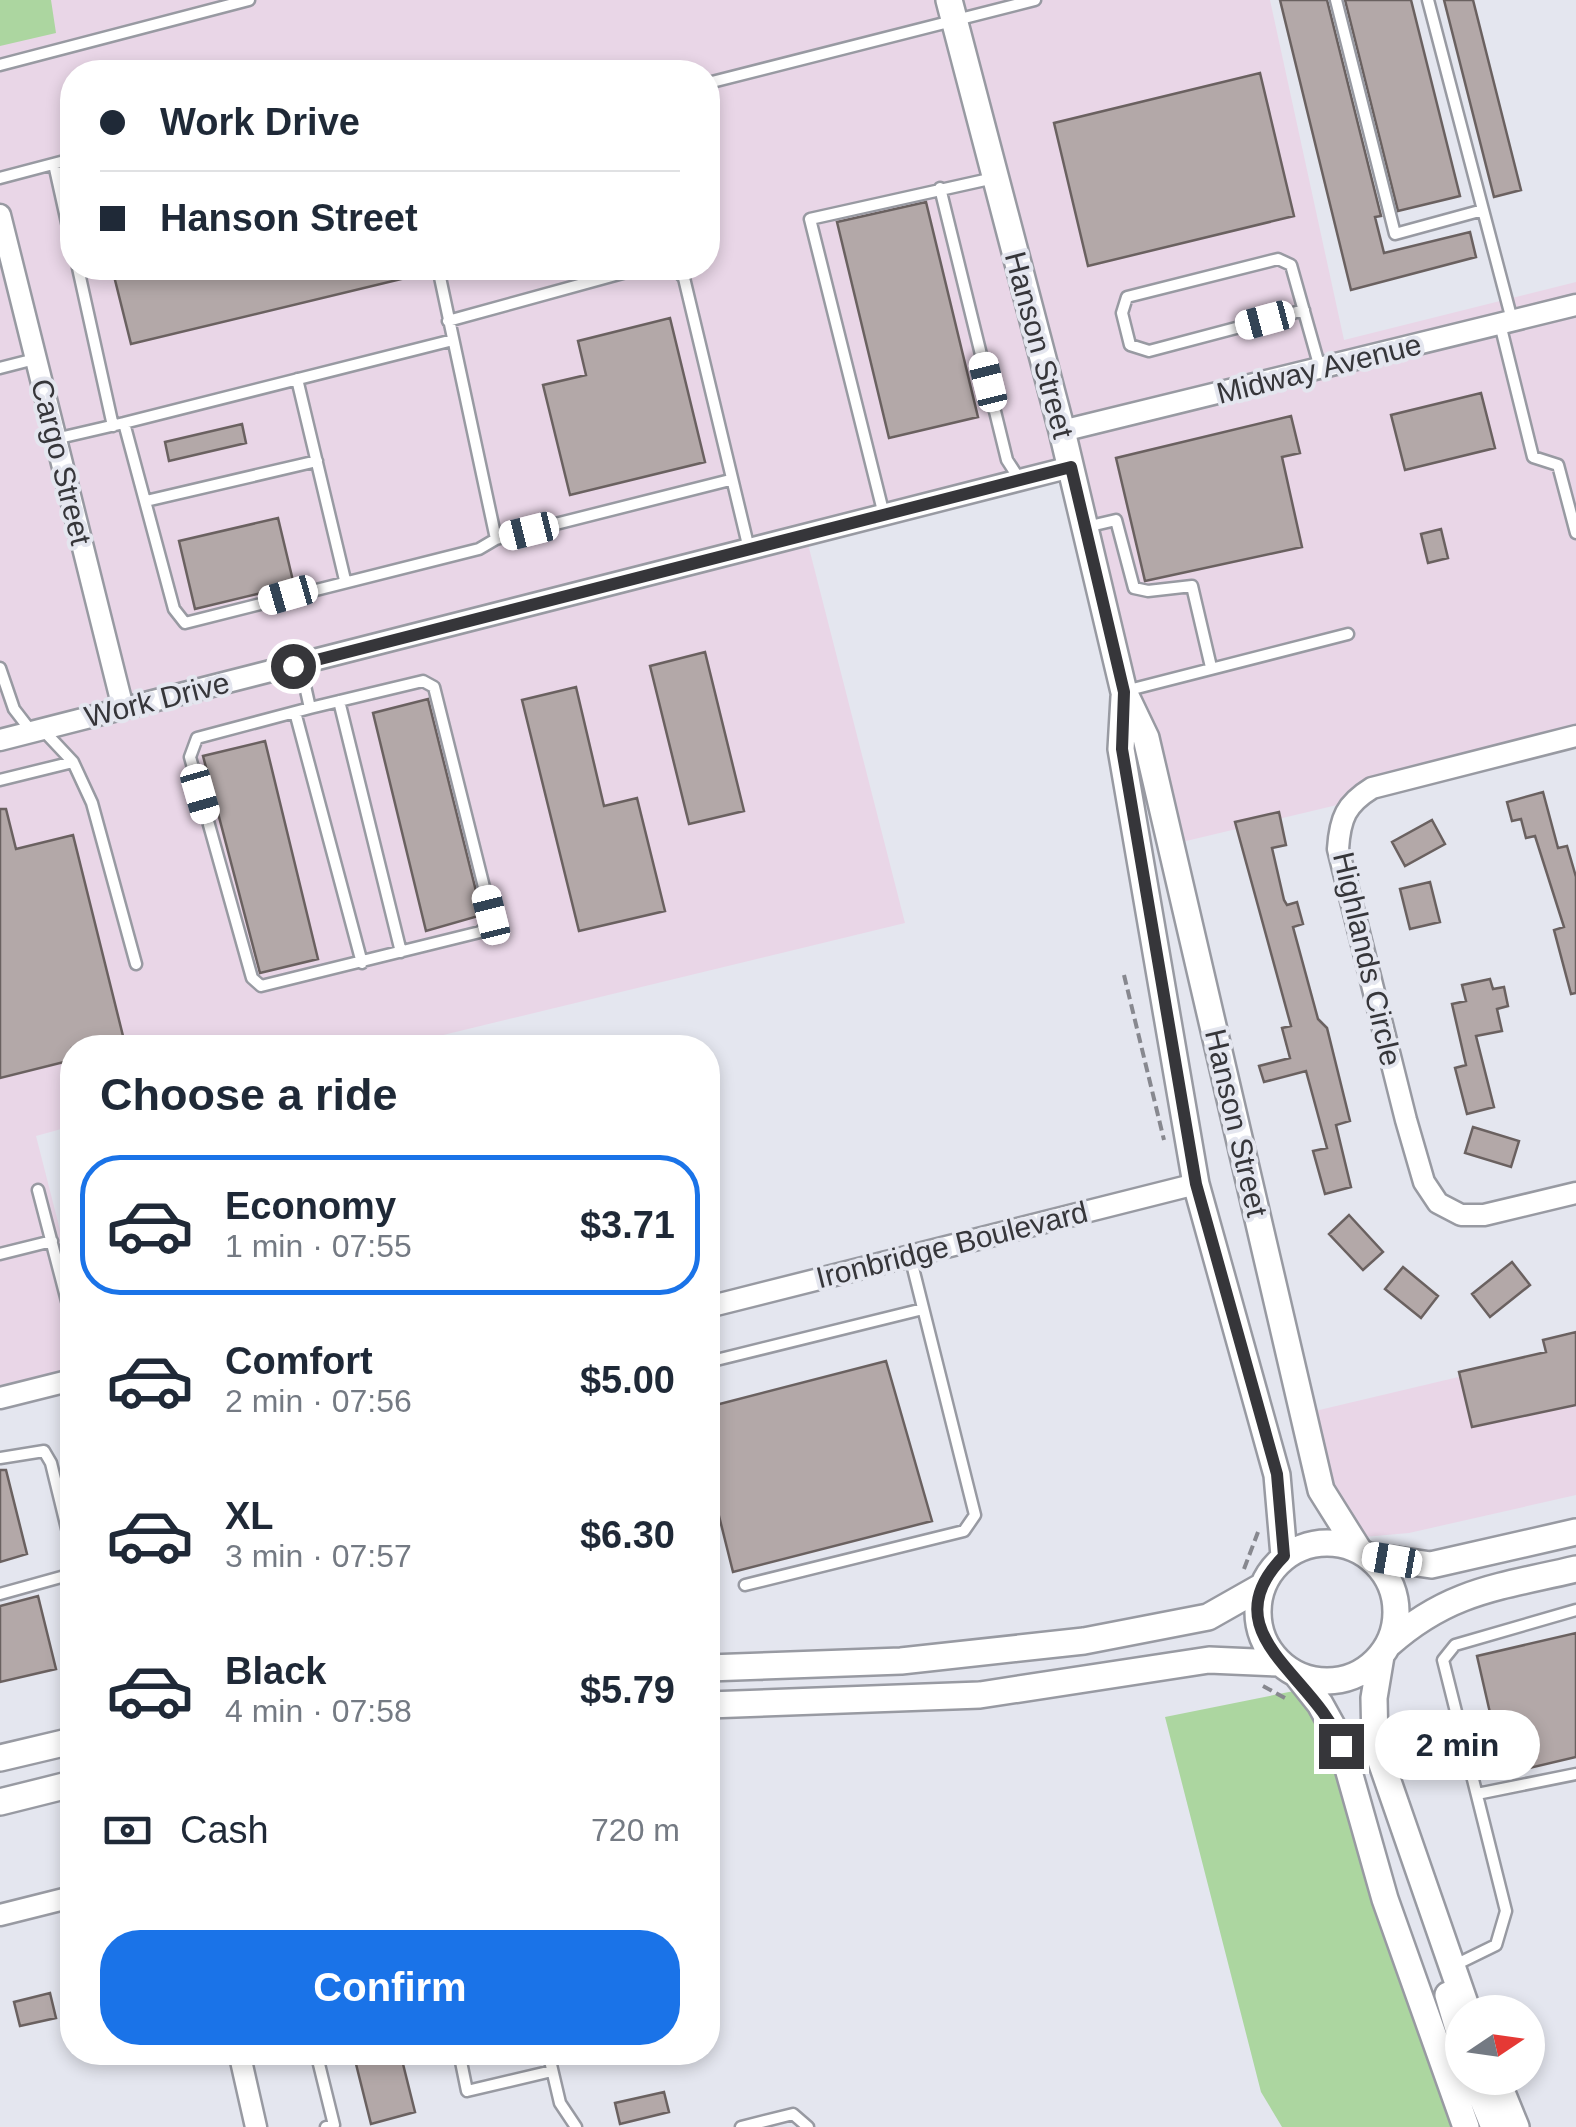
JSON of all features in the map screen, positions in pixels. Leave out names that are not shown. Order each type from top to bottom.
[{"type":"street","name":"Hanson Street","points":[[952,10],[1062,431],[1124,692],[1146,738],[1321,1490],[1363,1553],[1392,1587],[1396,1606],[1374,1698],[1375,1744],[1461,1995]]},
{"type":"street","name":"Cargo Street","points":[[0,215],[6,265],[35,359],[123,708]]},
{"type":"street","name":"Midway Avenue","points":[[1062,431],[1576,304]]},
{"type":"street","name":"Work Drive","points":[[0,740],[1071,467]]},
{"type":"street","name":"Hanson Street","points":[[1124,692],[1122,749],[1196,1184],[1277,1474],[1284,1556]]},
{"type":"street","name":"Highlands Circle","points":[[1576,736],[1372,788],[1351,801],[1340,821],[1338,848],[1406,1120],[1424,1182],[1438,1204],[1461,1215],[1484,1215],[1576,1194]]},
{"type":"street","name":"Ironbridge Boulevard","points":[[720,1304],[1196,1184]]},
{"type":"street","points":[[0,1398],[60,1383]]},
{"type":"street","points":[[720,1668],[902,1661],[1084,1641],[1208,1617],[1284,1556],[1320,1542],[1431,1565],[1576,1532]]},
{"type":"street","points":[[720,1705],[980,1694],[1208,1660],[1288,1669],[1314,1681],[1351,1678],[1442,1604],[1576,1568]]},
{"type":"street","points":[[1250,1582],[1259,1628],[1288,1669],[1320,1704],[1340,1740],[1385,1898],[1466,2127]]},
{"type":"street","points":[[0,1758],[60,1744]]},
{"type":"street","points":[[0,1802],[60,1787]]},
{"type":"street","points":[[0,1916],[60,1900]]},
{"type":"street","points":[[1450,1967],[1446,1981],[1450,1995]]},
{"type":"street","points":[[242,2065],[256,2127]]},
{"type":"street","points":[[1481,2095],[1494,2127]]},
{"type":"street","points":[[1503,2095],[1516,2127]]},
{"type":"lane","points":[[0,65],[249,0]]},
{"type":"lane","points":[[720,78],[952,10],[1035,0]]},
{"type":"lane","points":[[1336,0],[1395,234],[1483,210]]},
{"type":"lane","points":[[1428,0],[1483,210],[1533,457],[1558,466],[1576,533]]},
{"type":"lane","points":[[0,178],[60,162]]},
{"type":"lane","points":[[54,164],[60,191]]},
{"type":"lane","points":[[884,514],[810,219],[994,178]]},
{"type":"lane","points":[[940,188],[1007,460],[1020,480]]},
{"type":"lane","points":[[1304,310],[1149,351],[1130,345],[1122,313],[1127,297],[1278,259],[1291,265],[1304,310],[1320,369]]},
{"type":"lane","points":[[81,280],[174,609],[185,624],[730,480]]},
{"type":"lane","points":[[440,280],[496,539]]},
{"type":"lane","points":[[448,320],[597,280]]},
{"type":"lane","points":[[684,280],[749,549]]},
{"type":"lane","points":[[54,438],[452,340]]},
{"type":"lane","points":[[0,368],[35,359]]},
{"type":"lane","points":[[298,379],[345,580]]},
{"type":"lane","points":[[146,500],[317,461]]},
{"type":"lane","points":[[1085,528],[1116,520],[1134,588],[1192,586],[1211,667]]},
{"type":"lane","points":[[1124,692],[1348,634]]},
{"type":"lane","points":[[300,664],[310,708]]},
{"type":"lane","points":[[0,668],[14,709],[74,762],[92,803],[136,964]]},
{"type":"lane","points":[[422,681],[434,687],[491,915],[489,925],[480,932],[269,987],[252,978],[190,757],[198,738],[310,708],[422,681]]},
{"type":"lane","points":[[339,701],[402,952]]},
{"type":"lane","points":[[295,712],[362,962]]},
{"type":"lane","points":[[0,780],[74,762]]},
{"type":"lane","points":[[38,1190],[60,1272]]},
{"type":"lane","points":[[0,1254],[52,1240]]},
{"type":"lane","points":[[745,1585],[964,1531],[972,1524],[975,1515],[910,1256]]},
{"type":"lane","points":[[720,1359],[923,1309]]},
{"type":"lane","points":[[0,1458],[44,1451],[60,1500]]},
{"type":"lane","points":[[0,1594],[60,1577]]},
{"type":"lane","points":[[1450,1967],[1496,1945],[1506,1910],[1444,1660],[1455,1645],[1576,1610]]},
{"type":"lane","points":[[1476,1794],[1576,1774]]},
{"type":"lane","points":[[319,2065],[334,2125],[326,2127]]},
{"type":"lane","points":[[462,2065],[467,2091],[552,2070]]},
{"type":"lane","points":[[551,2065],[560,2103],[576,2127]]},
{"type":"lane","points":[[740,2127],[794,2114],[808,2127]]},
{"type":"path","points":[[1124,975],[1167,1154]]},
{"type":"path","points":[[1250,1582],[1258,1531]]},
{"type":"path","points":[[1247,1683],[1289,1702]]},
{"type":"shaded area","points":[[0,0],[937,0],[1062,480],[808,544],[905,923],[443,1035],[60,1035],[60,1129],[36,1136],[60,1230],[60,1371],[0,1385]]},
{"type":"shaded area","points":[[961,0],[1270,0],[1344,340],[1576,282],[1576,748],[1182,842],[1134,681]]},
{"type":"shaded area","points":[[1576,1349],[1576,1495],[1409,1533],[1364,1537],[1332,1486],[1315,1411]]},
{"type":"green space","points":[[0,0],[51,0],[56,33],[0,46]]},
{"type":"green space","points":[[1294,1691],[1324,1738],[1345,1792],[1374,1904],[1454,2127],[1282,2127],[1261,2092],[1165,1717]]},
{"type":"building","points":[[1280,0],[1327,0],[1381,216],[1375,217],[1384,253],[1470,232],[1476,257],[1351,290]]},
{"type":"building","points":[[1345,0],[1411,0],[1460,196],[1398,211]]},
{"type":"building","points":[[1444,0],[1473,0],[1521,190],[1494,197]]},
{"type":"building","points":[[1260,73],[1294,216],[1088,266],[1054,123]]},
{"type":"building","points":[[926,202],[978,417],[889,438],[837,222]]},
{"type":"building","points":[[115,280],[397,280],[131,344]]},
{"type":"building","points":[[670,318],[705,462],[570,495],[543,385],[586,375],[578,341]]},
{"type":"building","points":[[1481,393],[1495,448],[1405,470],[1391,415]]},
{"type":"building","points":[[1291,416],[1300,453],[1282,457],[1302,547],[1145,581],[1116,458]]},
{"type":"building","points":[[242,424],[246,443],[169,461],[165,442]]},
{"type":"building","points":[[278,518],[294,585],[195,609],[179,541]]},
{"type":"building","points":[[1441,529],[1448,558],[1428,563],[1421,534]]},
{"type":"building","points":[[705,652],[744,811],[689,824],[650,666]]},
{"type":"building","points":[[576,687],[604,806],[637,798],[665,911],[579,931],[522,700]]},
{"type":"building","points":[[428,699],[482,915],[426,931],[373,713]]},
{"type":"building","points":[[265,741],[318,959],[260,973],[203,756]]},
{"type":"building","points":[[1543,792],[1558,848],[1567,846],[1576,877],[1576,993],[1571,994],[1554,930],[1564,927],[1535,836],[1526,838],[1521,819],[1512,821],[1507,802]]},
{"type":"building","points":[[0,809],[6,809],[16,849],[73,835],[123,1035],[60,1035],[60,1063],[0,1078]]},
{"type":"building","points":[[1279,812],[1286,845],[1272,848],[1284,900],[1287,905],[1297,902],[1303,924],[1293,927],[1318,1019],[1327,1028],[1350,1121],[1336,1125],[1351,1187],[1325,1194],[1313,1151],[1327,1148],[1306,1071],[1264,1082],[1259,1066],[1290,1058],[1282,1028],[1291,1026],[1235,822]]},
{"type":"building","points":[[1432,820],[1445,844],[1405,866],[1392,842]]},
{"type":"building","points":[[1430,882],[1440,922],[1410,929],[1400,889]]},
{"type":"building","points":[[1490,979],[1493,989],[1504,987],[1508,1006],[1497,1009],[1502,1031],[1476,1036],[1494,1107],[1467,1114],[1455,1068],[1466,1065],[1452,1004],[1466,1001],[1462,985]]},
{"type":"building","points":[[1473,1127],[1519,1141],[1511,1167],[1465,1153]]},
{"type":"building","points":[[1349,1215],[1383,1252],[1363,1270],[1329,1234]]},
{"type":"building","points":[[1512,1262],[1530,1285],[1490,1317],[1472,1294]]},
{"type":"building","points":[[1403,1267],[1438,1296],[1421,1318],[1385,1289]]},
{"type":"building","points":[[1576,1332],[1576,1405],[1472,1427],[1459,1372],[1546,1352],[1543,1340]]},
{"type":"building","points":[[886,1361],[932,1521],[733,1572],[720,1520],[720,1404]]},
{"type":"building","points":[[0,1470],[6,1470],[27,1554],[0,1562]]},
{"type":"building","points":[[38,1596],[56,1669],[0,1682],[0,1606]]},
{"type":"building","points":[[1576,1633],[1576,1757],[1504,1774],[1477,1656]]},
{"type":"building","points":[[50,1993],[56,2018],[20,2026],[14,2002]]},
{"type":"building","points":[[356,2065],[403,2065],[415,2112],[371,2124]]},
{"type":"building","points":[[664,2092],[669,2112],[620,2124],[615,2103]]},
{"type":"route","points":[[293,666],[1071,467],[1124,692],[1122,749],[1196,1184],[1277,1474],[1284,1556],[1270,1570],[1262,1587],[1257,1607],[1259,1628],[1266,1647],[1320,1704],[1341,1746]]}]
